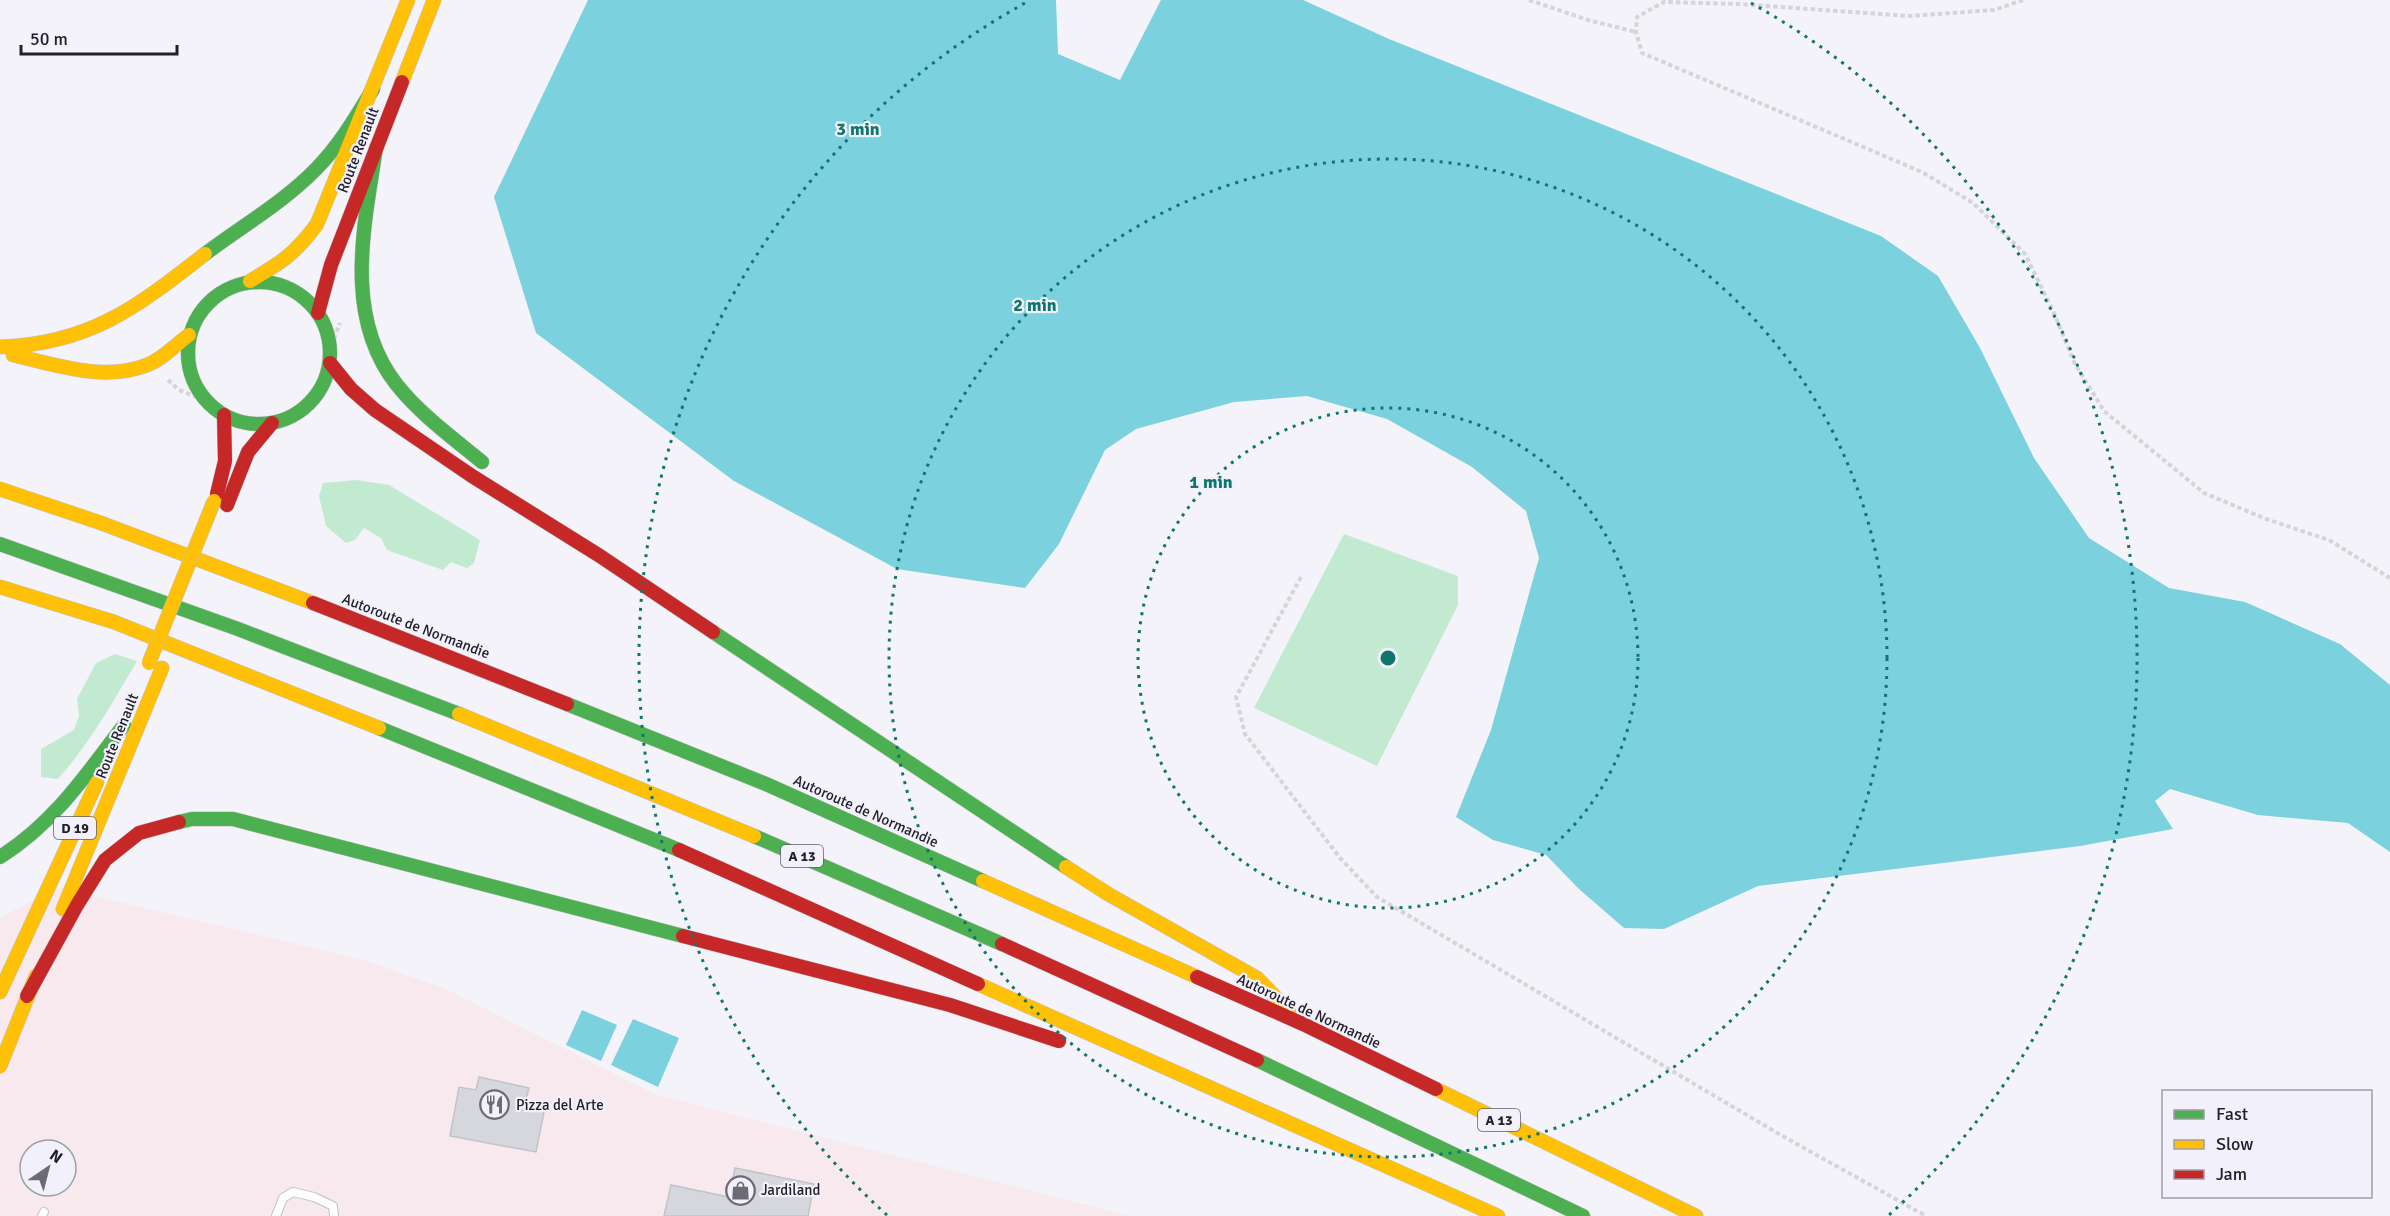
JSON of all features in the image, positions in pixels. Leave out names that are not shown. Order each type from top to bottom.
[{"type":"main road","name":"Route Renault","points":[[250,281],[270,282],[288,287],[305,298],[318,313],[326,329],[330,345],[330,363],[324,383],[312,401],[296,414],[272,423],[247,423],[224,415],[204,400],[192,380],[187,358],[189,335],[198,315],[212,298],[230,287],[250,281],[286,260],[300,247],[317,224],[408,0]]},
{"type":"main road","name":"Route Renault","points":[[318,313],[331,265],[434,0]]},
{"type":"main road","points":[[0,349],[51,342],[85,333],[121,316],[309,176],[338,143],[373,89]]},
{"type":"main road","points":[[376,148],[362,244],[360,283],[363,317],[374,351],[396,384],[423,411],[600,556]]},
{"type":"main road","points":[[0,349],[95,373],[124,371],[148,365],[189,335]]},
{"type":"main road","points":[[330,363],[351,389],[375,410],[472,476],[600,556],[877,743],[1108,894],[1257,978],[1303,1024]]},
{"type":"main road","name":"Route Renault","points":[[0,993],[124,725],[156,665],[178,630],[195,587],[221,503],[225,461],[224,415]]},
{"type":"main road","name":"Route Renault","points":[[0,1066],[221,503],[248,452],[272,423]]},
{"type":"main road","name":"Autoroute de Normandie","points":[[0,489],[101,523],[430,648],[766,784],[1303,1024],[1696,1216]]},
{"type":"main road","name":"A 13","points":[[0,544],[85,573],[409,694],[746,831],[1159,1015],[1416,1133],[1583,1216]]},
{"type":"main road","points":[[0,587],[114,622],[652,838],[1498,1216]]},
{"type":"main road","points":[[0,857],[35,831],[66,801],[124,725]]},
{"type":"main road","points":[[27,996],[105,860],[139,833],[192,819],[233,819],[950,1005],[1070,1045]]},
{"type":"main road","points":[[1142,1073],[1204,1098],[1277,1119]]},
{"type":"lane","points":[[276,1216],[283,1198],[293,1192],[314,1197],[333,1206],[334,1216]]},
{"type":"path","points":[[1529,0],[1588,20],[1636,32]]},
{"type":"path","points":[[2023,0],[1994,10],[1909,16],[1738,4],[1664,2],[1637,17],[1636,32],[1642,53],[1923,172],[1973,203],[2025,254],[2054,313],[2074,362],[2104,411],[2204,493],[2266,519],[2329,540],[2390,578]]},
{"type":"path","points":[[1301,577],[1236,697],[1245,734],[1340,858],[1377,897],[1779,1134],[1926,1216]]},
{"type":"shaded area","points":[[56,887],[364,960],[446,989],[657,1095],[1131,1216],[0,1216],[0,918]]},
{"type":"green space","points":[[356,480],[389,485],[480,540],[474,563],[467,568],[451,562],[443,570],[387,550],[381,538],[364,528],[355,540],[346,543],[326,526],[319,496],[323,483]]},
{"type":"green space","points":[[1344,534],[1458,576],[1458,605],[1377,766],[1254,708]]},
{"type":"green space","points":[[115,654],[137,661],[100,722],[70,765],[58,779],[41,777],[41,749],[74,730],[79,716],[77,699],[96,663]]},
{"type":"water","points":[[588,0],[1056,0],[1058,54],[1120,80],[1161,0],[1303,0],[1389,39],[1881,236],[1938,276],[1980,348],[2034,458],[2089,538],[2169,588],[2245,602],[2340,644],[2390,685],[2390,852],[2348,823],[2258,815],[2170,789],[2155,801],[2173,829],[2080,846],[1758,886],[1664,929],[1624,928],[1579,889],[1546,855],[1493,840],[1456,817],[1491,730],[1539,558],[1526,511],[1472,467],[1387,419],[1307,396],[1234,402],[1136,429],[1105,450],[1059,544],[1025,588],[897,569],[734,481],[536,333],[494,197]]},
{"type":"water","points":[[582,1010],[617,1025],[601,1061],[566,1045]]},
{"type":"water","points":[[633,1019],[679,1038],[658,1087],[611,1065]]},
{"type":"building","name":"Pizza del Arte","points":[[479,1077],[529,1088],[525,1103],[545,1107],[536,1152],[450,1136],[459,1087],[476,1090]]},
{"type":"building","points":[[735,1168],[814,1184],[808,1216],[664,1216],[671,1185],[729,1197]]},
{"type":"traffic: fast","points":[[205,254],[304,181],[340,141],[373,89]]},
{"type":"traffic: fast","points":[[376,148],[363,240],[363,301],[369,330],[380,359],[406,396],[482,462]]},
{"type":"traffic: fast","points":[[259,282],[286,287],[309,303],[325,326],[330,353],[325,380],[309,403],[286,419],[259,424],[232,419],[209,403],[193,380],[188,353],[193,326],[209,303],[232,287],[259,282]]},
{"type":"traffic: fast","points":[[0,544],[238,629],[459,714]]},
{"type":"traffic: fast","points":[[713,632],[1066,867]]},
{"type":"traffic: fast","points":[[567,704],[766,784],[983,881]]},
{"type":"traffic: fast","points":[[0,857],[19,844],[53,814],[124,725]]},
{"type":"traffic: fast","points":[[379,728],[679,850]]},
{"type":"traffic: fast","points":[[179,822],[192,819],[233,819],[683,936]]},
{"type":"traffic: fast","points":[[754,836],[1002,944]]},
{"type":"traffic: fast","points":[[1257,1060],[1583,1216]]},
{"type":"traffic: slow","points":[[250,281],[287,257],[317,224],[408,0]]},
{"type":"traffic: slow","points":[[402,82],[434,0]]},
{"type":"traffic: slow","points":[[0,347],[60,339],[111,319],[134,306],[205,254]]},
{"type":"traffic: slow","points":[[13,355],[80,370],[114,372],[147,365],[164,356],[189,335]]},
{"type":"traffic: slow","points":[[0,489],[101,523],[313,603]]},
{"type":"traffic: slow","points":[[149,663],[214,501]]},
{"type":"traffic: slow","points":[[0,587],[114,622],[379,728]]},
{"type":"traffic: slow","points":[[63,909],[162,668]]},
{"type":"traffic: slow","points":[[459,714],[754,836]]},
{"type":"traffic: slow","points":[[0,992],[97,782]]},
{"type":"traffic: slow","points":[[1066,867],[1108,894],[1257,978],[1289,1011]]},
{"type":"traffic: slow","points":[[983,881],[1197,977]]},
{"type":"traffic: slow","points":[[0,1066],[36,976]]},
{"type":"traffic: slow","points":[[978,984],[1498,1216]]},
{"type":"traffic: slow","points":[[1436,1089],[1696,1216]]},
{"type":"traffic: jam","points":[[318,313],[331,265],[402,82]]},
{"type":"traffic: jam","points":[[330,363],[351,389],[375,410],[472,476],[600,556],[713,632]]},
{"type":"traffic: jam","points":[[217,494],[225,461],[224,415]]},
{"type":"traffic: jam","points":[[227,505],[248,452],[272,423]]},
{"type":"traffic: jam","points":[[313,603],[567,704]]},
{"type":"traffic: jam","points":[[27,996],[77,905],[105,860],[139,833],[179,822]]},
{"type":"traffic: jam","points":[[679,850],[978,984]]},
{"type":"traffic: jam","points":[[683,936],[950,1005],[1059,1041]]},
{"type":"traffic: jam","points":[[1002,944],[1257,1060]]},
{"type":"traffic: jam","points":[[1197,977],[1303,1024],[1436,1089]]},
{"type":"place","name":"Pizza del Arte","points":[[495,1105]]},
{"type":"place","name":"Jardiland","points":[[740,1190]]}]
